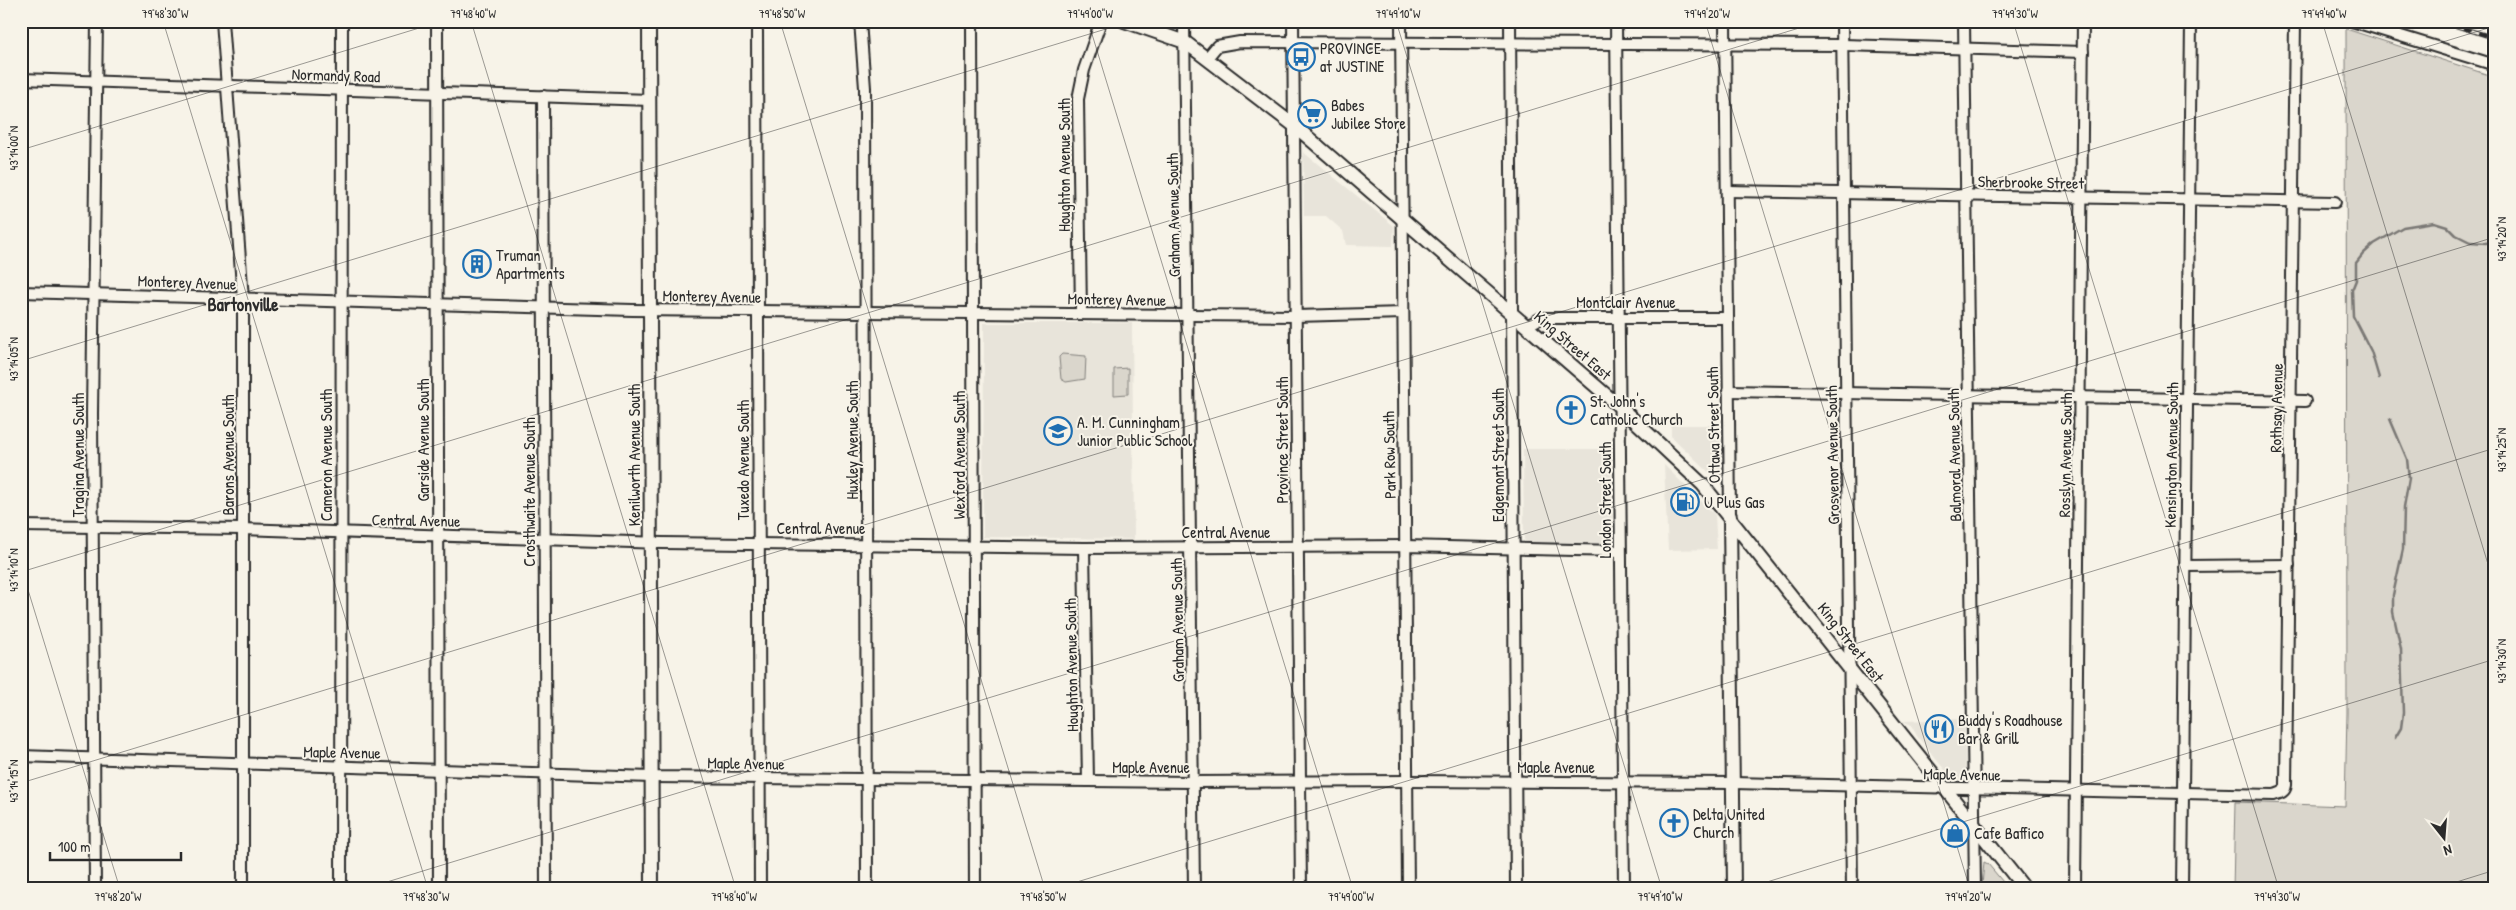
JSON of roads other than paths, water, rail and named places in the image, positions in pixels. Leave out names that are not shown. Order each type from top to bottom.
[{"type":"main road","name":"Kenilworth Avenue South","points":[[649,21],[652,889]]},
{"type":"main road","name":"King Street East","points":[[1124,21],[1185,42],[1296,127],[1620,407],[1704,485],[1849,665],[1975,828],[2025,889]]},
{"type":"main road","name":"Ottawa Street South","points":[[1730,516],[1734,889]]},
{"type":"street","name":"Tragina Avenue South","points":[[95,889],[93,294],[97,21]]},
{"type":"street","name":"Barons Avenue South","points":[[222,21],[243,299],[243,889]]},
{"type":"street","name":"Cameron Avenue South","points":[[341,889],[342,21]]},
{"type":"street","name":"Garside Avenue South","points":[[437,21],[439,889]]},
{"type":"street","name":"Huxley Avenue South","points":[[860,21],[865,88],[868,543],[867,889]]},
{"type":"street","name":"Wexford Avenue South","points":[[972,21],[975,889]]},
{"type":"street","name":"Houghton Avenue South","points":[[1081,313],[1078,100],[1084,70],[1101,21]]},
{"type":"street","name":"Graham Avenue South","points":[[1184,21],[1189,314],[1194,889]]},
{"type":"street","name":"Province Street South","points":[[1293,21],[1296,127],[1301,889]]},
{"type":"street","name":"Park Row South","points":[[1401,21],[1408,889]]},
{"type":"street","name":"Edgemont Street South","points":[[1510,21],[1516,889]]},
{"type":"street","name":"London Street South","points":[[1616,21],[1624,889]]},
{"type":"street","name":"Ottawa Street South","points":[[1725,21],[1730,516]]},
{"type":"street","name":"Grosvenor Avenue South","points":[[1842,21],[1852,889]]},
{"type":"street","name":"Balmoral Avenue South","points":[[1964,21],[1975,889]]},
{"type":"street","name":"Rosslyn Avenue South","points":[[2075,889],[2083,21]]},
{"type":"street","name":"Kensington Avenue South","points":[[2182,889],[2191,21]]},
{"type":"street","name":"Rothsay Avenue","points":[[2281,794],[2286,785],[2295,21]]},
{"type":"street","points":[[2352,21],[2495,65]]},
{"type":"street","name":"Tuxedo Avenue South","points":[[756,31],[760,889]]},
{"type":"street","points":[[1207,58],[1217,46],[1229,42],[1843,45],[2083,52]]},
{"type":"street","name":"Normandy Road","points":[[21,79],[650,100]]},
{"type":"street","name":"Crosthwaite Avenue South","points":[[543,96],[546,889]]},
{"type":"street","name":"Sherbrooke Street","points":[[1727,191],[2334,202]]},
{"type":"street","name":"Monterey Avenue","points":[[21,292],[544,308],[866,314],[1081,313],[1296,316],[1403,313]]},
{"type":"street","name":"Montclair Avenue","points":[[1527,326],[1542,318],[1728,318]]},
{"type":"street","points":[[1728,391],[2305,401]]},
{"type":"street","name":"Central Avenue","points":[[21,526],[93,525],[341,534],[758,544],[868,543],[1084,548],[1405,546],[1620,551]]},
{"type":"street","name":"Houghton Avenue South","points":[[1084,548],[1088,781]]},
{"type":"street","points":[[2185,566],[2289,565]]},
{"type":"street","name":"Maple Avenue","points":[[21,756],[244,765],[651,777],[1193,782],[1623,782],[2281,794]]},
{"type":"waterway","points":[[2379,378],[2371,351],[2353,316],[2352,290],[2356,280],[2356,263],[2363,254],[2374,244],[2403,227],[2434,222],[2447,226],[2456,235],[2470,242],[2486,243],[2495,241]]},
{"type":"waterway","points":[[2390,419],[2407,459],[2409,478],[2404,507],[2403,549],[2393,595],[2393,612],[2401,649],[2403,713],[2401,728],[2395,738]]},
{"type":"railway","points":[[2440,21],[2495,38]]},
{"type":"place","name":"PROVINCE at JUSTINE","points":[[1301,57]]},
{"type":"place","name":"Babes Jubilee Store","points":[[1312,114]]},
{"type":"place","name":"Truman Apartments","points":[[477,264]]},
{"type":"place","name":"St. John's Catholic Church","points":[[1571,410]]},
{"type":"place","name":"A. M. Cunningham Junior Public School","points":[[1058,431]]},
{"type":"place","name":"U Plus Gas","points":[[1685,502]]},
{"type":"place","name":"Buddy's Roadhouse Bar & Grill","points":[[1939,729]]},
{"type":"place","name":"Delta United Church","points":[[1674,823]]},
{"type":"place","name":"Cafe Baffico","points":[[1955,833]]},
{"type":"district","name":"Bartonville","points":[[243,305]]}]
